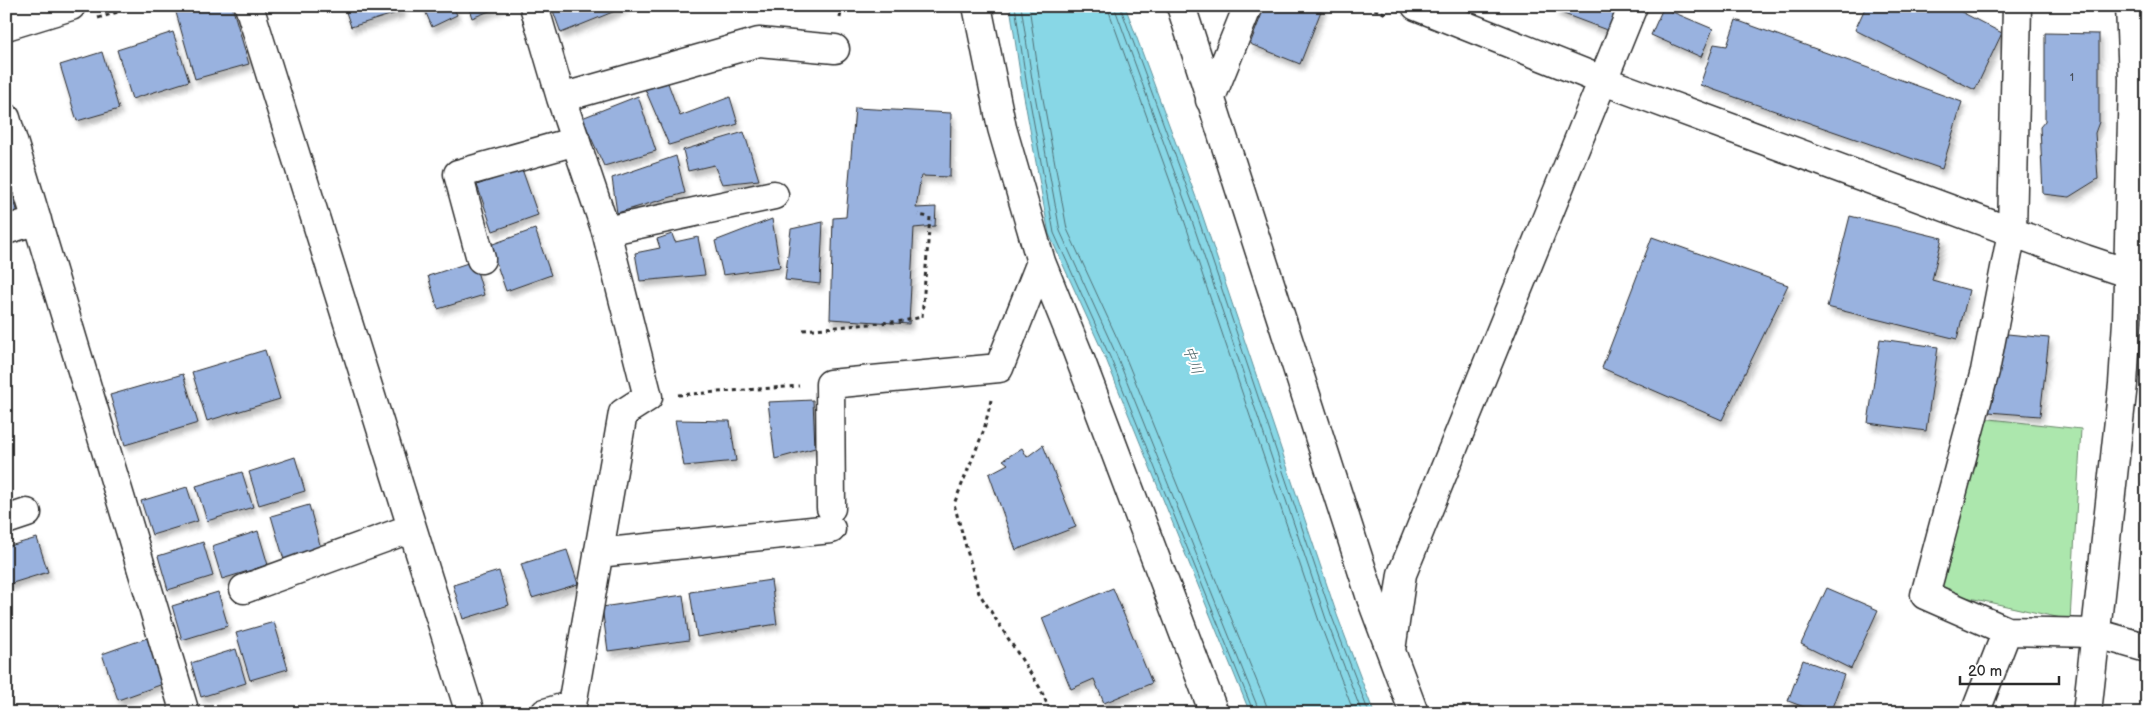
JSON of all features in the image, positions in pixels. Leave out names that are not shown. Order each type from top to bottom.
[{"type":"street","points":[[6,26],[70,6]]},
{"type":"street","points":[[250,6],[470,713]]},
{"type":"street","points":[[534,6],[561,98],[606,231],[648,397],[623,413],[572,705],[545,713]]},
{"type":"street","points":[[977,6],[1002,128],[1041,262],[1077,351],[1214,713]]},
{"type":"street","points":[[1182,6],[1210,100],[1371,598],[1414,713]]},
{"type":"street","points":[[1210,100],[1248,6]]},
{"type":"street","points":[[1416,6],[1475,17],[1604,81],[2012,232],[2137,274]]},
{"type":"street","points":[[1391,651],[1402,574],[1633,6]]},
{"type":"street","points":[[2018,6],[2012,232],[1985,371],[1925,595],[2007,631],[2095,633],[2147,648]]},
{"type":"street","points":[[2087,713],[2123,384],[2127,320],[2137,274],[2140,81],[2130,6]]},
{"type":"street","points":[[561,98],[759,42],[835,49]]},
{"type":"street","points":[[6,118],[185,713]]},
{"type":"street","points":[[481,259],[458,174],[576,140]]},
{"type":"street","points":[[606,231],[774,195]]},
{"type":"street","points":[[6,230],[37,220]]},
{"type":"street","points":[[598,553],[831,518],[830,384],[999,368],[1041,262]]},
{"type":"street","points":[[244,589],[412,528]]},
{"type":"street","points":[[1975,713],[2007,631]]},
{"type":"path","points":[[803,330],[903,321],[922,317],[930,217],[918,215]]},
{"type":"path","points":[[999,368],[984,430],[954,504],[979,593],[1040,688],[1050,713]]},
{"type":"path","points":[[648,397],[830,384]]},
{"type":"green space","points":[[1981,418],[2081,429],[2070,620],[1938,591]]},
{"type":"water","name":"中川","points":[[1010,6],[1125,6],[1201,211],[1337,615],[1374,713],[1250,713],[1106,359],[1049,234],[1021,80]]},
{"type":"building","points":[[186,6],[232,6],[249,64],[195,79],[175,9]]},
{"type":"building","points":[[344,6],[401,6],[403,11],[351,27]]},
{"type":"building","points":[[423,6],[453,6],[457,15],[432,27]]},
{"type":"building","points":[[468,6],[502,6],[472,18]]},
{"type":"building","points":[[558,6],[625,7],[561,33],[552,8]]},
{"type":"building","points":[[1265,6],[1323,6],[1300,64],[1250,44]]},
{"type":"building","points":[[1557,6],[1621,6],[1612,32],[1556,11]]},
{"type":"building","points":[[1866,6],[1950,6],[2002,33],[1975,90],[1855,30]]},
{"type":"building","points":[[1663,8],[1713,29],[1701,57],[1651,35]]},
{"type":"building","points":[[1736,20],[1962,102],[1942,169],[1700,85],[1714,44],[1727,46]]},
{"type":"building","points":[[173,32],[189,81],[132,99],[117,50]]},
{"type":"building","points":[[2045,33],[2099,34],[2099,122],[2095,133],[2098,179],[2069,197],[2043,194],[2040,127],[2045,121]]},
{"type":"building","points":[[102,52],[119,109],[77,121],[60,65]]},
{"type":"building","points":[[668,83],[680,116],[730,97],[738,124],[669,145],[645,89]]},
{"type":"building","points":[[638,96],[656,151],[604,166],[582,118]]},
{"type":"building","points":[[855,108],[951,113],[950,177],[921,176],[916,208],[936,207],[935,226],[914,228],[909,324],[830,319],[833,218],[846,217]]},
{"type":"building","points":[[744,132],[759,180],[722,184],[714,165],[688,171],[683,150]]},
{"type":"building","points":[[676,156],[685,193],[617,213],[612,178]]},
{"type":"building","points":[[522,169],[538,215],[493,231],[477,185]]},
{"type":"building","points":[[6,174],[18,213],[6,217]]},
{"type":"building","points":[[1850,216],[1942,238],[1932,280],[1969,290],[1957,339],[1827,307]]},
{"type":"building","points":[[772,219],[780,267],[723,275],[715,241]]},
{"type":"building","points":[[823,222],[820,284],[785,280],[791,229]]},
{"type":"building","points":[[535,229],[551,275],[506,291],[490,245]]},
{"type":"building","points":[[672,234],[675,242],[698,237],[705,275],[640,281],[635,253],[660,248],[657,239]]},
{"type":"building","points":[[1652,237],[1788,285],[1722,420],[1602,368]]},
{"type":"building","points":[[474,261],[484,295],[438,309],[428,276]]},
{"type":"building","points":[[1997,333],[2049,338],[2040,416],[1988,412]]},
{"type":"building","points":[[1880,339],[1938,347],[1926,431],[1868,423]]},
{"type":"building","points":[[265,350],[280,399],[207,421],[192,372]]},
{"type":"building","points":[[183,374],[198,423],[125,445],[110,395]]},
{"type":"building","points":[[813,400],[815,448],[775,459],[768,402]]},
{"type":"building","points":[[675,420],[730,421],[736,461],[684,466]]},
{"type":"building","points":[[1043,445],[1076,527],[1016,550],[989,474],[1008,464],[1003,460],[1022,448],[1027,457]]},
{"type":"building","points":[[295,457],[305,491],[259,505],[249,472]]},
{"type":"building","points":[[242,472],[253,507],[207,521],[196,486]]},
{"type":"building","points":[[187,487],[198,521],[152,535],[141,501]]},
{"type":"building","points":[[309,505],[322,552],[285,563],[271,516]]},
{"type":"building","points":[[258,531],[268,565],[222,579],[212,546]]},
{"type":"building","points":[[37,538],[48,572],[6,585],[6,547]]},
{"type":"building","points":[[203,542],[213,576],[168,590],[158,556]]},
{"type":"building","points":[[567,550],[578,584],[532,598],[521,564]]},
{"type":"building","points":[[499,571],[509,605],[463,619],[453,585]]},
{"type":"building","points":[[771,580],[777,624],[697,637],[690,592]]},
{"type":"building","points":[[1113,588],[1152,683],[1104,703],[1094,679],[1071,689],[1042,618]]},
{"type":"building","points":[[1827,588],[1878,610],[1851,669],[1801,644]]},
{"type":"building","points":[[218,592],[228,626],[182,640],[172,606]]},
{"type":"building","points":[[683,595],[689,640],[608,651],[602,607]]},
{"type":"building","points":[[274,622],[288,669],[250,680],[236,633]]},
{"type":"building","points":[[147,638],[163,684],[118,700],[102,654]]},
{"type":"building","points":[[236,649],[246,683],[201,697],[191,663]]},
{"type":"building","points":[[1803,660],[1844,675],[1830,713],[1820,713],[1788,701]]}]
